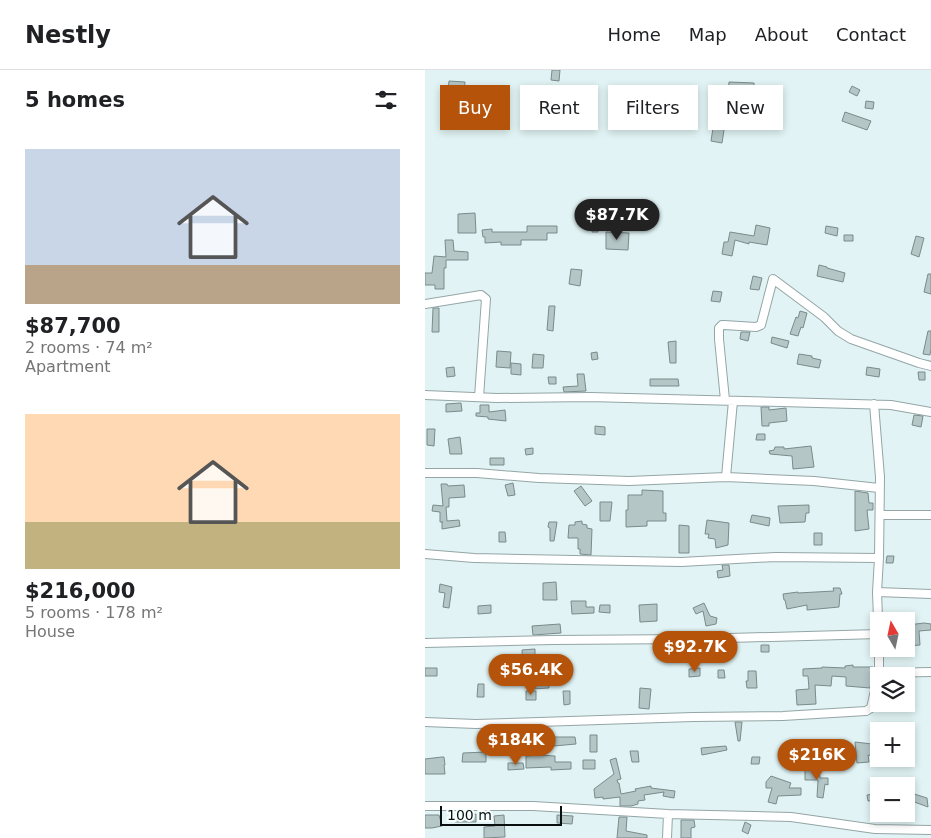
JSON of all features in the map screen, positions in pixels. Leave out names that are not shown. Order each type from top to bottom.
[{"type":"street","points":[[726,478],[729,401],[719,328],[722,325],[756,327],[761,325],[773,279],[825,317],[838,331],[851,339],[919,364],[931,366]]},
{"type":"street","points":[[425,304],[481,295],[485,299],[479,397]]},
{"type":"street","points":[[425,394],[497,398],[590,397],[891,404],[931,412]]},
{"type":"street","points":[[874,404],[880,477],[878,612]]},
{"type":"street","points":[[425,472],[477,472],[539,478],[629,481],[726,478],[814,480],[879,488]]},
{"type":"street","points":[[880,515],[931,515]]},
{"type":"street","points":[[425,554],[474,558],[681,562],[775,557],[879,558]]},
{"type":"street","points":[[877,592],[931,594]]},
{"type":"street","points":[[425,643],[870,634]]},
{"type":"street","points":[[915,672],[931,672]]},
{"type":"street","points":[[425,722],[476,724],[783,716],[866,711],[870,709]]},
{"type":"street","points":[[425,806],[533,806],[668,814],[791,817],[875,829],[931,830]]},
{"type":"street","points":[[667,838],[668,814]]},
{"type":"building","points":[[552,70],[560,70],[559,81],[551,80]]},
{"type":"building","points":[[449,81],[465,82],[465,85],[449,85]]},
{"type":"building","points":[[729,82],[754,83],[754,85],[729,85]]},
{"type":"building","points":[[852,86],[860,90],[857,96],[849,92]]},
{"type":"building","points":[[866,101],[874,102],[873,109],[865,108]]},
{"type":"building","points":[[845,112],[871,121],[867,130],[842,121]]},
{"type":"building","points":[[713,130],[724,130],[722,143],[711,141]]},
{"type":"building","points":[[475,213],[476,233],[458,233],[458,214]]},
{"type":"building","points":[[593,221],[599,221],[598,232],[592,232]]},
{"type":"building","points":[[756,225],[770,228],[767,245],[749,242],[749,244],[735,240],[732,256],[722,254],[724,242],[728,242],[730,232],[754,236]]},
{"type":"building","points":[[527,226],[557,226],[557,233],[547,233],[547,240],[521,240],[521,245],[501,245],[501,242],[485,243],[485,237],[483,237],[482,230],[492,229],[492,232],[527,232]]},
{"type":"building","points":[[826,226],[838,228],[837,236],[825,233]]},
{"type":"building","points":[[606,232],[629,233],[628,250],[606,249]]},
{"type":"building","points":[[844,235],[853,235],[853,241],[844,241]]},
{"type":"building","points":[[916,236],[924,238],[919,257],[911,254]]},
{"type":"building","points":[[445,240],[453,240],[454,251],[468,252],[468,260],[446,260],[444,289],[435,289],[435,285],[425,285],[425,273],[432,273],[434,256],[446,257]]},
{"type":"building","points":[[819,265],[845,273],[843,282],[817,276]]},
{"type":"building","points":[[571,269],[582,270],[580,286],[569,284]]},
{"type":"building","points":[[928,274],[931,274],[931,294],[924,292]]},
{"type":"building","points":[[753,276],[762,278],[759,290],[750,289]]},
{"type":"building","points":[[713,291],[722,292],[720,302],[711,301]]},
{"type":"building","points":[[549,306],[555,306],[553,331],[547,330]]},
{"type":"building","points":[[433,308],[439,308],[439,332],[432,332]]},
{"type":"building","points":[[800,311],[807,313],[803,328],[801,327],[798,336],[790,334],[796,317],[798,318]]},
{"type":"building","points":[[928,331],[931,331],[930,355],[923,354]]},
{"type":"building","points":[[741,332],[750,332],[748,341],[740,339]]},
{"type":"building","points":[[772,337],[789,341],[787,348],[771,343]]},
{"type":"building","points":[[676,341],[676,363],[670,363],[668,342]]},
{"type":"building","points":[[497,351],[511,352],[510,368],[496,367]]},
{"type":"building","points":[[597,352],[598,359],[592,360],[591,353]]},
{"type":"building","points":[[533,354],[544,355],[543,368],[532,368]]},
{"type":"building","points":[[799,354],[821,360],[819,368],[797,364]]},
{"type":"building","points":[[511,363],[521,364],[521,375],[511,374]]},
{"type":"building","points":[[454,367],[455,376],[447,377],[446,368]]},
{"type":"building","points":[[867,367],[880,369],[879,377],[866,375]]},
{"type":"building","points":[[918,372],[925,372],[925,380],[919,380]]},
{"type":"building","points":[[577,374],[584,374],[586,391],[564,392],[563,387],[578,386]]},
{"type":"building","points":[[548,377],[556,377],[556,384],[549,384]]},
{"type":"building","points":[[650,379],[678,379],[679,386],[650,386]]},
{"type":"building","points":[[461,403],[462,411],[446,412],[446,404]]},
{"type":"building","points":[[480,405],[489,405],[489,412],[505,410],[506,421],[476,416],[476,413],[480,413]]},
{"type":"building","points":[[761,407],[769,407],[769,410],[786,408],[787,421],[769,423],[769,426],[762,426]]},
{"type":"building","points":[[914,415],[923,416],[921,427],[912,425]]},
{"type":"building","points":[[595,426],[605,427],[605,435],[595,434]]},
{"type":"building","points":[[427,429],[435,429],[434,446],[427,445]]},
{"type":"building","points":[[757,434],[765,434],[765,440],[756,440]]},
{"type":"building","points":[[460,437],[462,454],[450,454],[448,439]]},
{"type":"building","points":[[811,446],[814,467],[793,469],[792,456],[770,454],[769,451],[774,450],[775,447],[784,447],[784,449]]},
{"type":"building","points":[[533,448],[533,454],[526,455],[525,449]]},
{"type":"building","points":[[490,458],[504,458],[504,465],[490,465]]},
{"type":"building","points":[[513,483],[515,495],[508,496],[505,485]]},
{"type":"building","points":[[441,484],[447,484],[448,486],[464,485],[465,497],[449,498],[449,507],[446,507],[447,521],[459,520],[460,526],[442,529],[440,512],[432,511],[433,505],[443,506]]},
{"type":"building","points":[[581,486],[592,501],[585,506],[574,491]]},
{"type":"building","points":[[642,490],[663,491],[663,513],[666,513],[666,521],[647,521],[647,526],[626,527],[628,495],[642,495]]},
{"type":"building","points":[[855,491],[868,493],[869,503],[873,503],[873,510],[867,510],[869,529],[855,531]]},
{"type":"building","points":[[600,502],[612,502],[610,521],[600,521]]},
{"type":"building","points":[[809,505],[809,513],[806,513],[805,522],[780,523],[778,506]]},
{"type":"building","points":[[752,515],[770,518],[769,526],[750,522]]},
{"type":"building","points":[[707,520],[729,523],[728,545],[716,548],[715,539],[708,538],[709,534],[705,534]]},
{"type":"building","points":[[582,521],[582,524],[587,525],[587,528],[592,529],[591,555],[580,554],[578,538],[568,538],[569,525],[575,525],[575,522]]},
{"type":"building","points":[[549,522],[557,522],[554,541],[550,541]]},
{"type":"building","points":[[679,525],[689,526],[689,553],[679,553]]},
{"type":"building","points":[[499,532],[505,532],[506,542],[499,542]]},
{"type":"building","points":[[814,533],[822,533],[822,545],[814,545]]},
{"type":"building","points":[[887,556],[894,556],[893,563],[886,563]]},
{"type":"building","points":[[722,565],[729,565],[730,576],[718,578],[717,571],[723,570]]},
{"type":"building","points":[[556,582],[557,600],[543,600],[543,583]]},
{"type":"building","points":[[440,584],[452,587],[449,608],[443,607],[445,593],[439,592]]},
{"type":"building","points":[[833,588],[840,588],[842,594],[840,594],[839,607],[807,610],[807,605],[787,609],[783,594],[834,591]]},
{"type":"building","points":[[571,601],[586,601],[586,607],[594,607],[594,613],[572,614]]},
{"type":"building","points":[[704,603],[710,616],[717,618],[716,624],[706,626],[703,611],[696,614],[693,608]]},
{"type":"building","points":[[657,604],[657,621],[640,622],[639,605]]},
{"type":"building","points":[[491,605],[491,613],[478,614],[478,606]]},
{"type":"building","points":[[600,605],[610,605],[610,613],[599,612]]},
{"type":"building","points":[[560,624],[561,633],[533,635],[532,626]]},
{"type":"building","points":[[915,624],[931,624],[931,630],[919,631],[920,645],[915,645]]},
{"type":"building","points":[[761,645],[769,645],[769,652],[761,652]]},
{"type":"building","points":[[535,649],[538,675],[548,674],[549,688],[532,689],[528,673],[523,674],[522,650]]},
{"type":"building","points":[[845,666],[870,667],[870,688],[846,686],[846,677],[832,676],[831,686],[815,685],[816,704],[797,705],[796,690],[809,689],[808,676],[803,676],[803,669],[822,667],[845,668]]},
{"type":"building","points":[[425,668],[437,668],[437,676],[425,676]]},
{"type":"building","points":[[700,668],[700,676],[689,677],[689,669]]},
{"type":"building","points":[[718,670],[724,670],[725,678],[718,678]]},
{"type":"building","points":[[748,671],[756,671],[757,688],[747,688]]},
{"type":"building","points":[[478,684],[484,684],[484,697],[477,697]]},
{"type":"building","points":[[640,688],[651,689],[649,709],[639,708]]},
{"type":"building","points":[[526,691],[536,691],[536,700],[526,700]]},
{"type":"building","points":[[563,691],[570,691],[570,704],[564,705]]},
{"type":"building","points":[[735,722],[742,722],[740,741],[738,741]]},
{"type":"building","points":[[590,735],[597,735],[597,752],[590,752]]},
{"type":"building","points":[[554,737],[575,737],[576,744],[554,746]]},
{"type":"building","points":[[855,742],[870,744],[869,762],[857,763]]},
{"type":"building","points":[[791,744],[798,745],[795,766],[789,765]]},
{"type":"building","points":[[726,746],[727,750],[702,755],[701,748]]},
{"type":"building","points":[[494,749],[502,749],[503,755],[494,755]]},
{"type":"building","points":[[630,751],[638,751],[639,762],[632,762]]},
{"type":"building","points":[[486,752],[486,762],[462,762],[463,753]]},
{"type":"building","points":[[526,756],[555,756],[555,762],[571,762],[571,769],[551,770],[551,767],[526,768]]},
{"type":"building","points":[[444,757],[445,774],[425,774],[425,759]]},
{"type":"building","points":[[752,757],[760,757],[759,764],[751,764]]},
{"type":"building","points":[[616,758],[621,779],[617,780],[621,794],[651,786],[651,788],[675,791],[674,798],[663,796],[664,792],[644,795],[645,800],[638,801],[638,804],[620,806],[620,797],[595,798],[594,789],[614,774],[610,760]]},
{"type":"building","points":[[583,760],[595,760],[595,769],[583,769]]},
{"type":"building","points":[[508,763],[523,763],[524,769],[508,770]]},
{"type":"building","points":[[805,770],[819,770],[820,778],[828,778],[828,785],[825,784],[823,798],[817,797],[818,780],[805,780]]},
{"type":"building","points":[[771,776],[791,783],[789,788],[801,788],[801,795],[778,796],[776,804],[768,802],[772,788],[766,788],[766,782]]},
{"type":"building","points":[[915,794],[927,798],[928,807],[915,802]]},
{"type":"building","points":[[476,814],[476,822],[455,822],[455,820]]},
{"type":"building","points":[[425,815],[439,815],[442,826],[425,828]]},
{"type":"building","points":[[504,815],[505,837],[484,838],[484,827],[495,826],[494,816]]},
{"type":"building","points":[[557,815],[573,816],[572,824],[557,823]]},
{"type":"building","points":[[619,817],[627,817],[626,831],[647,835],[647,838],[617,838]]},
{"type":"building","points":[[681,820],[694,820],[695,827],[691,828],[691,838],[681,838]]},
{"type":"building","points":[[745,822],[751,825],[748,834],[742,831]]}]
